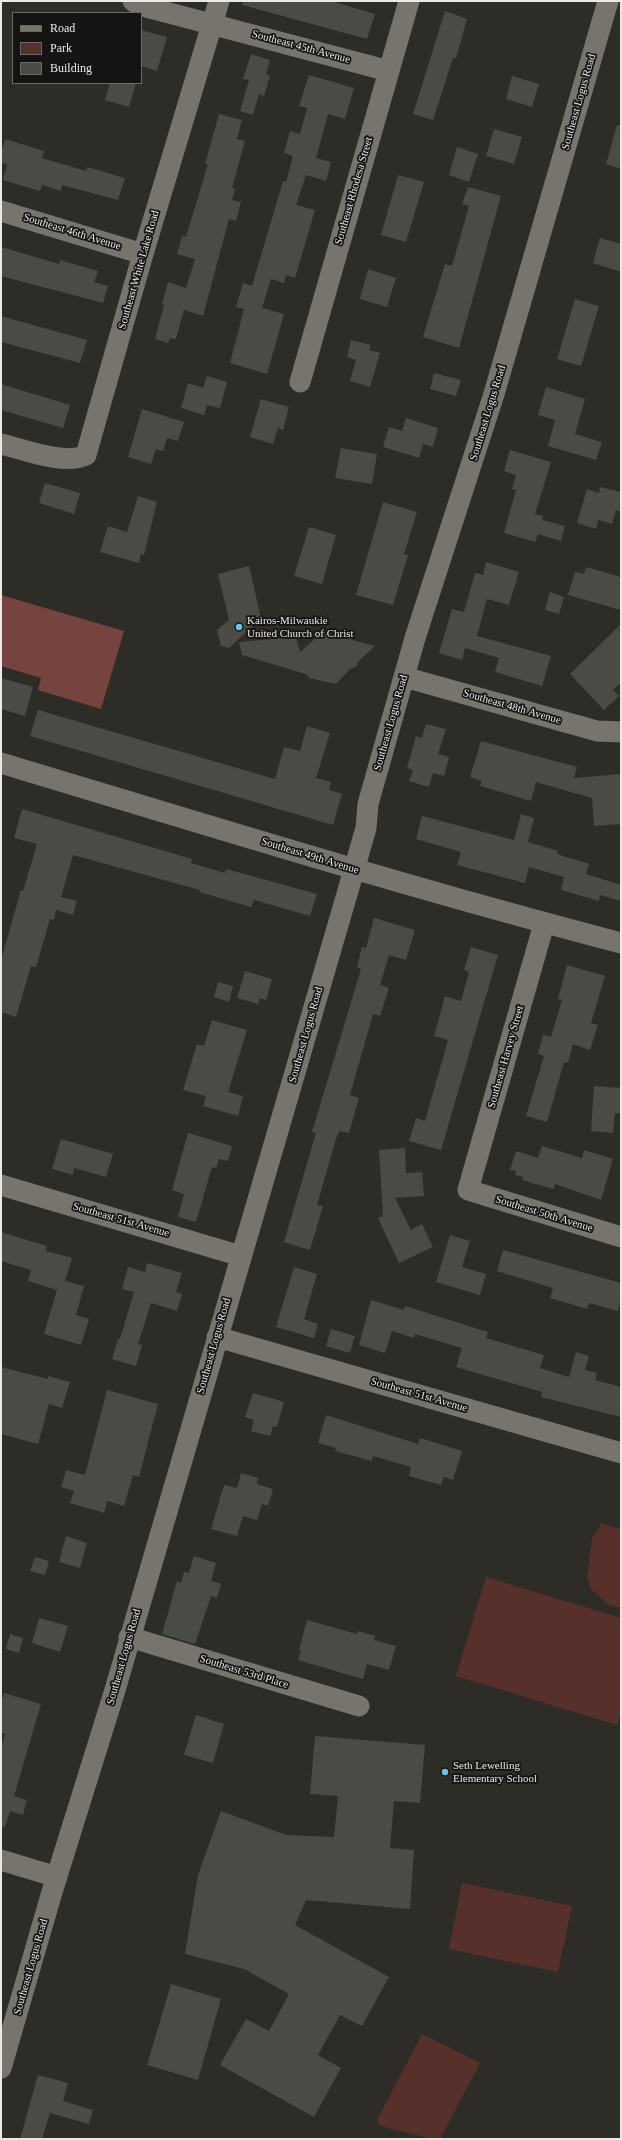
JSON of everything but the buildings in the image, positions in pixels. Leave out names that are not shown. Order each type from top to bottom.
[{"type":"street","name":"Southeast 45th Avenue","points":[[133,1],[139,5],[389,71]]},
{"type":"street","name":"Southeast White Lake Road","points":[[1,444],[66,459],[79,458],[86,455],[143,254],[219,1]]},
{"type":"street","name":"Southeast Rhodesa Street","points":[[300,382],[409,1]]},
{"type":"street","name":"Southeast Logus Road","points":[[1,2068],[57,1877],[115,1690],[129,1637],[354,870],[366,828],[368,804],[404,677],[494,394],[608,1]]},
{"type":"street","name":"Southeast 46th Avenue","points":[[1,211],[143,254]]},
{"type":"street","name":"Southeast 48th Avenue","points":[[404,677],[597,731],[621,732]]},
{"type":"street","name":"Southeast 49th Avenue","points":[[1,763],[354,870],[544,924],[621,943]]},
{"type":"street","name":"Southeast Harvey Street","points":[[468,1190],[544,924]]},
{"type":"street","name":"Southeast 51st Avenue","points":[[1,1185],[241,1256]]},
{"type":"street","name":"Southeast 50th Avenue","points":[[468,1190],[621,1237]]},
{"type":"street","name":"Southeast 51st Avenue","points":[[217,1337],[621,1453]]},
{"type":"street","name":"Southeast 53rd Place","points":[[129,1637],[359,1706]]},
{"type":"street","points":[[1,1860],[57,1877]]},
{"type":"green space","points":[[601,1523],[621,1529],[621,1608],[609,1605],[591,1589],[587,1577],[592,1539]]},
{"type":"green space","points":[[486,1577],[621,1618],[621,1713],[617,1725],[456,1676]]},
{"type":"green space","points":[[462,1883],[572,1906],[558,1972],[449,1949]]},
{"type":"green space","points":[[422,2034],[480,2063],[440,2139],[432,2139],[380,2126],[377,2120]]},
{"type":"shaded area","points":[[1,595],[124,631],[101,709],[38,690],[41,678],[1,666]]},
{"type":"place","name":"Kairos-Milwaukie United Church of Christ","points":[[239,627]]},
{"type":"place","name":"Seth Lewelling Elementary School","points":[[445,1772]]}]
